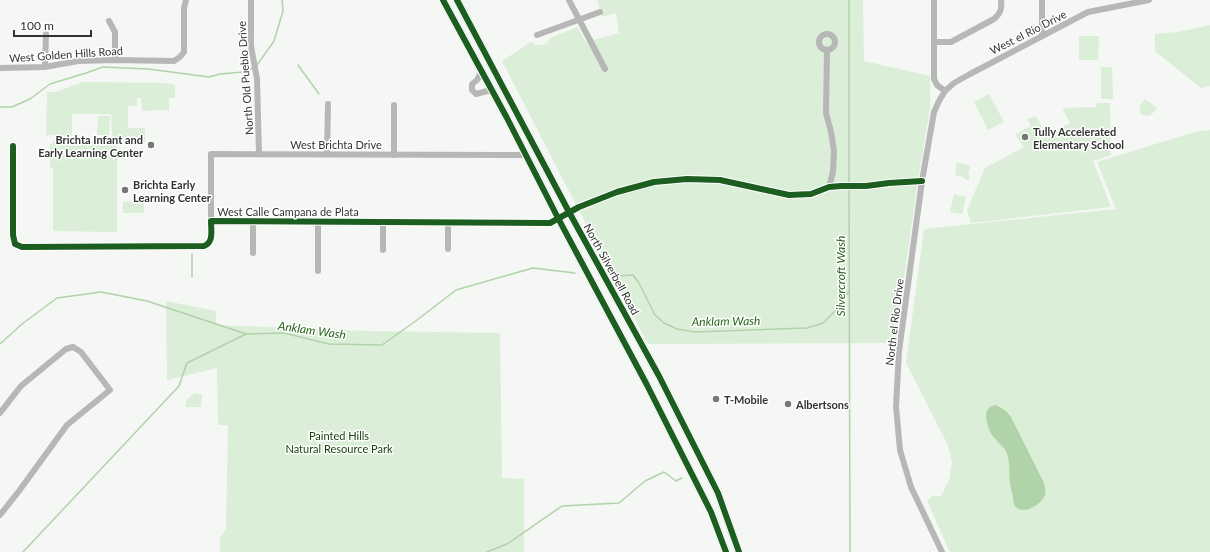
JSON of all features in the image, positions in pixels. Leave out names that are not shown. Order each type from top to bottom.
[{"type":"main road","name":"North Silverbell Road","points":[[443,0],[494,92],[558,218],[646,385],[709,509],[726,552]]},
{"type":"main road","name":"North Silverbell Road","points":[[458,0],[569,212],[659,376],[715,487],[739,552]]},
{"type":"main road","points":[[527,155],[537,151]]},
{"type":"street","name":"West Golden Hills Road","points":[[0,68],[46,68],[78,61],[174,61],[184,52],[184,8],[186,0]]},
{"type":"street","name":"North Old Pueblo Drive","points":[[251,0],[251,46],[259,154]]},
{"type":"street","points":[[569,0],[605,69]]},
{"type":"street","points":[[934,0],[934,79],[937,85],[945,91]]},
{"type":"street","points":[[934,42],[951,42],[994,18],[1001,10],[1002,0]]},
{"type":"street","points":[[1042,0],[1042,36]]},
{"type":"street","name":"West el Rio Drive","points":[[945,91],[954,83],[970,74],[1088,12],[1148,0]]},
{"type":"street","points":[[537,35],[600,12]]},
{"type":"street","points":[[109,21],[115,32],[115,60]]},
{"type":"street","points":[[46,34],[46,68]]},
{"type":"street","points":[[827,50],[826,113],[834,151],[833,172],[829,187]]},
{"type":"street","points":[[482,71],[477,80],[472,84],[472,90],[476,94],[488,91],[494,92]]},
{"type":"street","name":"North el Rio Drive","points":[[942,552],[911,487],[900,450],[896,407],[899,351],[922,181],[934,112],[945,91]]},
{"type":"street","points":[[328,104],[328,154]]},
{"type":"street","points":[[394,104],[394,155]]},
{"type":"street","name":"West Calle Campana de Plata","points":[[14,146],[13,235],[14,243],[22,247],[204,246],[211,241],[211,221],[550,223],[579,207],[617,192],[654,182],[687,179],[720,180],[789,195],[811,194],[829,187],[922,181]]},
{"type":"street","name":"West Brichta Drive","points":[[211,221],[211,154],[527,155]]},
{"type":"street","name":"West Calle Campana de Plata","points":[[253,222],[253,253]]},
{"type":"street","points":[[318,222],[318,271]]},
{"type":"street","points":[[383,222],[383,250]]},
{"type":"street","points":[[448,222],[448,249]]},
{"type":"street","points":[[0,413],[21,386],[73,345],[81,352],[110,390],[67,425],[0,515]]},
{"type":"green space","points":[[597,0],[863,0],[864,61],[930,76],[930,109],[918,180],[895,343],[648,344],[502,61],[531,42],[535,45],[543,45],[547,43],[550,38],[577,27],[586,42],[619,33],[616,13],[602,17]]},
{"type":"green space","points":[[1210,25],[1210,86],[1201,88],[1155,51],[1155,34],[1178,32]]},
{"type":"green space","points":[[1079,36],[1099,36],[1098,60],[1079,60]]},
{"type":"green space","points":[[1101,67],[1112,67],[1113,99],[1101,99]]},
{"type":"green space","points":[[83,82],[166,83],[175,85],[175,98],[169,98],[169,110],[142,111],[141,98],[137,98],[137,106],[128,106],[128,128],[145,128],[145,142],[121,141],[112,136],[111,114],[72,114],[72,136],[46,135],[47,92],[56,92]]},
{"type":"green space","points":[[989,94],[1004,122],[988,130],[974,102]]},
{"type":"green space","points":[[1145,99],[1157,108],[1148,116],[1141,114],[1140,112],[1140,106]]},
{"type":"green space","points":[[1097,103],[1110,103],[1111,155],[1093,161],[1111,207],[971,223],[967,210],[985,168],[1024,147],[1015,134],[1031,126],[1027,119],[1036,116],[1047,135],[1070,123],[1062,108],[1096,107]]},
{"type":"green space","points":[[98,116],[110,116],[109,135],[97,135]]},
{"type":"green space","points":[[1210,130],[1210,552],[950,552],[927,501],[932,496],[941,496],[949,481],[952,463],[948,445],[906,363],[924,229],[1116,209],[1097,162],[1195,132]]},
{"type":"green space","points":[[53,141],[117,141],[117,232],[53,231],[53,168],[50,168],[50,144],[53,143]]},
{"type":"green space","points":[[957,163],[970,166],[968,173],[970,178],[969,180],[955,175]]},
{"type":"green space","points":[[954,194],[966,197],[962,214],[950,212]]},
{"type":"green space","points":[[144,201],[144,213],[123,213],[123,202]]},
{"type":"green space","name":"Painted Hills Natural Resource Park","points":[[166,301],[216,311],[216,325],[368,331],[500,333],[502,478],[524,479],[524,552],[220,552],[220,538],[226,529],[228,425],[218,425],[217,368],[167,380]]},
{"type":"green space","points":[[194,393],[202,394],[201,407],[186,407],[186,401]]},
{"type":"shaded area","points":[[996,405],[1006,411],[1011,417],[1044,483],[1045,495],[1043,499],[1036,506],[1027,510],[1018,509],[1014,505],[1010,486],[1007,454],[1004,448],[992,435],[988,427],[986,413],[991,406]]},
{"type":"waterway","points":[[257,65],[274,41],[283,11],[282,0]]},
{"type":"waterway","name":"Silvercroft Wash","points":[[849,0],[849,184]]},
{"type":"waterway","points":[[298,65],[319,94]]},
{"type":"waterway","points":[[0,107],[12,107],[30,99],[50,84],[103,67],[148,69],[209,77],[220,74],[243,72],[253,68]]},
{"type":"waterway","name":"Silvercroft Wash","points":[[849,188],[850,552]]},
{"type":"waterway","points":[[192,254],[192,277]]},
{"type":"waterway","name":"Anklam Wash","points":[[0,344],[22,324],[57,298],[101,292],[147,301],[246,334],[284,333],[329,344],[382,345],[456,290],[533,268],[575,273]]},
{"type":"waterway","name":"Anklam Wash","points":[[616,276],[633,275],[639,283],[655,315],[664,323],[677,329],[695,332],[807,328],[823,323],[838,308],[849,291]]},
{"type":"waterway","points":[[23,552],[179,386],[187,363],[246,334]]},
{"type":"waterway","points":[[487,552],[507,544],[562,506],[619,503],[645,481],[664,472],[676,481],[682,478]]},
{"type":"cycle path","points":[[443,0],[507,118],[558,218],[647,385],[711,512],[726,552]]},
{"type":"cycle path","points":[[457,0],[569,212],[659,376],[718,493],[739,552]]},
{"type":"cycle path","points":[[13,146],[13,235],[15,244],[22,247],[204,246],[211,239],[211,221],[550,223],[579,207],[617,192],[654,182],[687,179],[720,180],[789,195],[811,194],[829,187],[866,186],[922,181]]},
{"type":"place","name":"Tully Accelerated Elementary School","points":[[1025,137]]},
{"type":"place","name":"Brichta Infant and Early Learning Center","points":[[151,145]]},
{"type":"place","name":"Brichta Early Learning Center","points":[[125,190]]},
{"type":"place","name":"T-Mobile","points":[[716,399]]},
{"type":"place","name":"Albertsons","points":[[788,404]]}]
